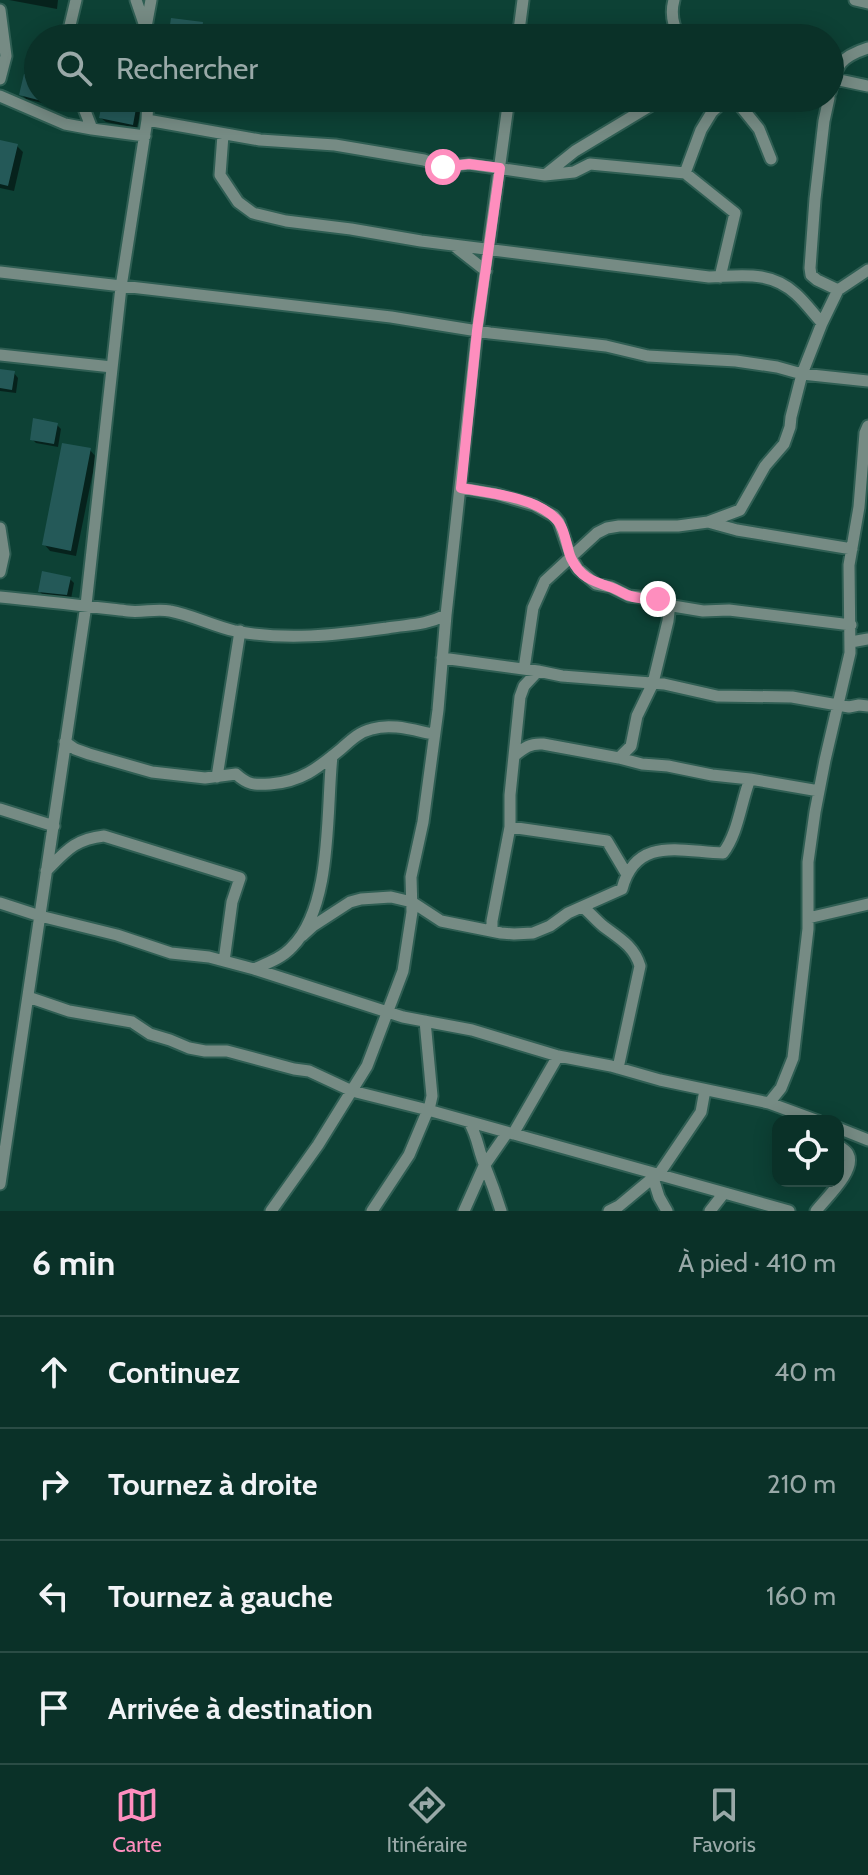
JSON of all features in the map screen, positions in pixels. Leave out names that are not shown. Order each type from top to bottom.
[{"type":"street","points":[[70,24],[76,0]]},
{"type":"street","points":[[136,0],[145,24]]},
{"type":"street","points":[[149,24],[151,0]]},
{"type":"street","points":[[520,24],[523,0]]},
{"type":"street","points":[[674,0],[674,24]]},
{"type":"street","points":[[855,0],[868,3]]},
{"type":"street","points":[[0,10],[6,56],[0,79]]},
{"type":"street","points":[[844,60],[868,48]]},
{"type":"street","points":[[844,81],[868,86]]},
{"type":"street","points":[[0,96],[24,106]]},
{"type":"street","points":[[37,112],[65,124],[145,136]]},
{"type":"street","points":[[85,112],[92,129]]},
{"type":"street","points":[[0,1184],[86,605],[121,287],[147,112]]},
{"type":"street","points":[[271,1211],[318,1145],[367,1066],[403,971],[412,912],[411,877],[423,822],[438,710],[477,331],[507,112]]},
{"type":"street","points":[[545,175],[575,151],[640,112]]},
{"type":"street","points":[[685,173],[701,130],[712,112]]},
{"type":"street","points":[[745,112],[759,129],[771,159]]},
{"type":"street","points":[[826,112],[810,268],[811,275],[817,280],[838,290]]},
{"type":"street","points":[[147,120],[223,135],[296,144],[335,145],[424,160],[443,167],[469,164],[545,175],[574,172],[590,164],[685,173],[735,213],[720,277]]},
{"type":"street","points":[[223,135],[220,175],[238,202],[253,213],[286,221],[452,245],[709,277],[749,275],[776,279],[797,294],[822,323]]},
{"type":"street","points":[[452,245],[486,271]]},
{"type":"street","points":[[524,669],[533,608],[545,581],[597,533],[619,526],[678,526],[708,522],[740,510],[765,466],[784,444],[802,374],[838,290],[868,270]]},
{"type":"street","points":[[0,272],[391,317],[606,346],[648,356],[736,361],[802,374],[868,381]]},
{"type":"street","points":[[0,355],[112,367]]},
{"type":"street","points":[[769,1103],[781,1088],[793,1058],[808,918],[808,862],[819,791],[850,653],[849,565],[868,426]]},
{"type":"street","points":[[461,488],[534,505],[554,516],[578,569],[596,584],[629,596],[658,599],[667,605],[703,611],[729,610],[851,625]]},
{"type":"street","points":[[708,522],[737,530],[852,549]]},
{"type":"street","points":[[0,528],[4,554],[0,572]]},
{"type":"street","points":[[0,597],[131,611],[171,611],[213,625],[268,636],[331,635],[421,625],[446,615]]},
{"type":"street","points":[[619,758],[631,746],[637,716],[653,683],[668,621],[667,605]]},
{"type":"street","points":[[217,777],[240,631]]},
{"type":"street","points":[[851,642],[868,639]]},
{"type":"street","points":[[442,658],[562,676],[664,684],[717,696],[792,697],[849,707],[868,706]]},
{"type":"street","points":[[492,931],[510,827],[509,808],[520,697],[524,686],[538,671]]},
{"type":"street","points":[[65,742],[89,754],[152,772],[205,778],[236,774],[245,783],[262,785],[295,780],[318,767],[357,735],[371,729],[384,726],[433,734]]},
{"type":"street","points":[[514,756],[535,743],[642,764],[819,791]]},
{"type":"street","points":[[302,936],[316,902],[323,869],[332,756]]},
{"type":"street","points":[[254,969],[279,958],[313,926],[350,902],[361,899],[391,897],[412,902],[441,921],[514,934],[533,933],[568,913],[622,889],[626,873],[642,857],[670,848],[723,853],[730,844],[750,779]]},
{"type":"street","points":[[0,809],[54,826]]},
{"type":"street","points":[[510,827],[607,841],[626,873]]},
{"type":"street","points":[[46,871],[69,848],[87,838],[104,836],[240,878],[232,902],[224,961]]},
{"type":"street","points":[[0,903],[171,953],[209,957],[254,969],[388,1013],[472,1030],[558,1056],[769,1103],[801,1115]]},
{"type":"street","points":[[808,918],[868,904]]},
{"type":"street","points":[[583,907],[629,945],[640,966],[618,1068]]},
{"type":"street","points":[[28,997],[69,1011],[132,1022],[150,1034],[189,1048],[227,1051],[309,1071],[352,1091],[789,1211]]},
{"type":"street","points":[[372,1211],[409,1155],[432,1096],[425,1021]]},
{"type":"street","points":[[464,1211],[484,1166],[510,1133],[558,1056]]},
{"type":"street","points":[[609,1211],[655,1176],[701,1112],[705,1090]]},
{"type":"street","points":[[469,1122],[477,1135],[484,1166],[501,1211]]},
{"type":"street","points":[[844,1130],[868,1140]]},
{"type":"street","points":[[844,1151],[850,1162],[844,1176]]},
{"type":"street","points":[[655,1176],[659,1197],[667,1211]]},
{"type":"street","points":[[816,1211],[837,1187]]},
{"type":"street","points":[[710,1211],[724,1193]]},
{"type":"building","points":[[171,18],[203,22],[203,24],[170,24]]},
{"type":"building","points":[[24,74],[24,96],[19,95]]},
{"type":"building","points":[[100,112],[135,112],[133,125],[99,118]]},
{"type":"building","points":[[0,140],[18,144],[8,186],[0,184]]},
{"type":"building","points":[[0,369],[15,371],[12,390],[0,388]]},
{"type":"building","points":[[33,418],[58,423],[54,444],[30,440]]},
{"type":"building","points":[[62,443],[91,448],[71,551],[42,545]]},
{"type":"building","points":[[42,571],[71,577],[67,595],[38,592]]},
{"type":"route","points":[[443,167],[469,164],[500,168],[477,331],[461,488],[534,505],[554,516],[571,557],[584,575],[596,584],[629,596],[658,599]]}]
